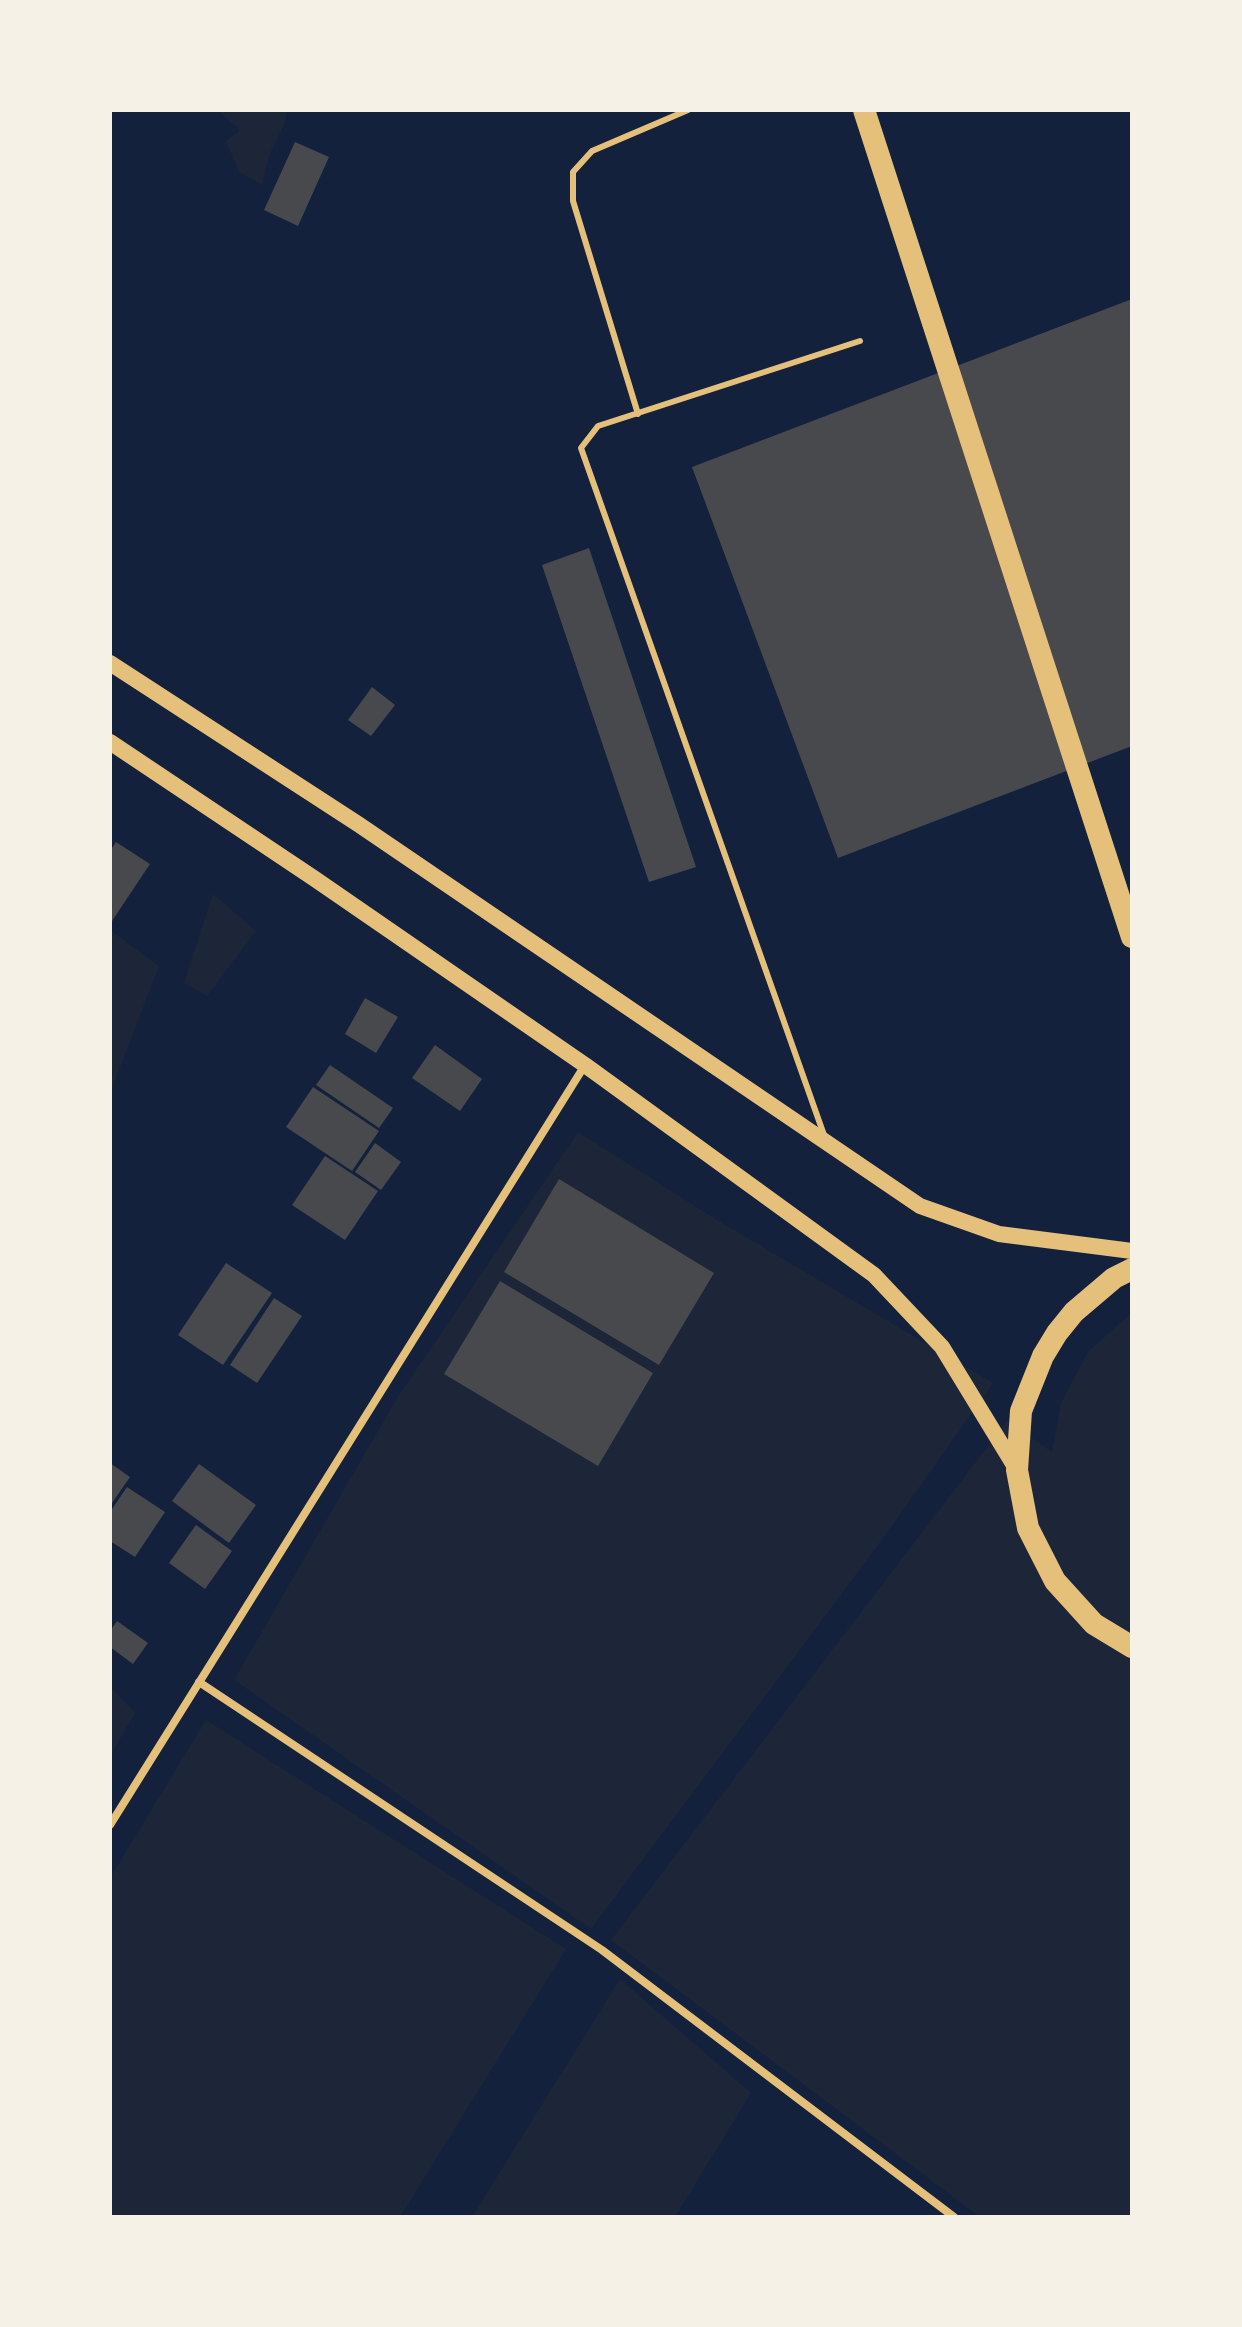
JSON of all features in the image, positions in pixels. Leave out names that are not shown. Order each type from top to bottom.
[{"type":"highway","points":[[864,110],[1132,937]]},
{"type":"highway","points":[[1131,1653],[1094,1624],[1055,1581],[1028,1528],[1017,1470],[1021,1411],[1043,1356],[1074,1312],[1114,1278],[1132,1269]]},
{"type":"main road","points":[[110,663],[358,824],[920,1206],[999,1234],[1132,1251]]},
{"type":"main road","points":[[110,742],[585,1065],[874,1275],[942,1347],[1017,1470]]},
{"type":"street","points":[[110,1825],[585,1065]]},
{"type":"street","points":[[199,1682],[602,1950],[954,2217]]},
{"type":"lane","points":[[638,414],[573,201],[573,172],[592,151],[688,110]]},
{"type":"lane","points":[[826,1142],[581,448],[598,426],[860,341]]},
{"type":"shaded area","points":[[217,110],[287,110],[285,122],[269,156],[262,185],[239,172],[226,141],[240,130]]},
{"type":"shaded area","points":[[213,894],[256,931],[207,996],[184,983]]},
{"type":"shaded area","points":[[110,930],[159,966],[110,1094]]},
{"type":"shaded area","points":[[578,1132],[717,1220],[993,1383],[881,1541],[591,1929],[234,1680],[397,1398]]},
{"type":"shaded area","points":[[1132,1312],[1132,2217],[980,2217],[611,1940],[1007,1421],[1052,1452],[1061,1403],[1088,1352]]},
{"type":"shaded area","points":[[110,1686],[135,1713],[110,1756]]},
{"type":"shaded area","points":[[206,1720],[566,1949],[400,2217],[110,2217],[110,1878]]},
{"type":"shaded area","points":[[620,1979],[751,2093],[675,2217],[472,2217]]},
{"type":"building","points":[[295,142],[329,157],[298,226],[264,210]]},
{"type":"building","points":[[1132,299],[1132,746],[838,858],[692,467]]},
{"type":"building","points":[[589,548],[696,867],[649,882],[542,565]]},
{"type":"building","points":[[372,687],[395,705],[371,736],[348,720]]},
{"type":"building","points":[[116,842],[150,864],[110,924],[110,851]]},
{"type":"building","points":[[365,998],[398,1017],[376,1053],[345,1034]]},
{"type":"building","points":[[435,1045],[482,1079],[460,1111],[412,1078]]},
{"type":"building","points":[[330,1065],[393,1108],[379,1128],[316,1085]]},
{"type":"building","points":[[313,1087],[379,1131],[352,1171],[286,1127]]},
{"type":"building","points":[[375,1143],[401,1162],[381,1190],[355,1172]]},
{"type":"building","points":[[325,1156],[378,1191],[345,1240],[292,1205]]},
{"type":"building","points":[[559,1179],[714,1273],[659,1365],[504,1272]]},
{"type":"building","points":[[226,1263],[272,1293],[223,1365],[178,1335]]},
{"type":"building","points":[[500,1281],[653,1373],[598,1466],[444,1374]]},
{"type":"building","points":[[274,1298],[302,1316],[257,1383],[230,1365]]},
{"type":"building","points":[[110,1463],[130,1477],[110,1506]]},
{"type":"building","points":[[199,1464],[256,1505],[229,1543],[172,1501]]},
{"type":"building","points":[[127,1487],[165,1512],[135,1557],[110,1541],[110,1512]]},
{"type":"building","points":[[196,1525],[232,1551],[205,1589],[169,1563]]},
{"type":"building","points":[[117,1621],[148,1643],[133,1664],[110,1647],[110,1631]]}]
